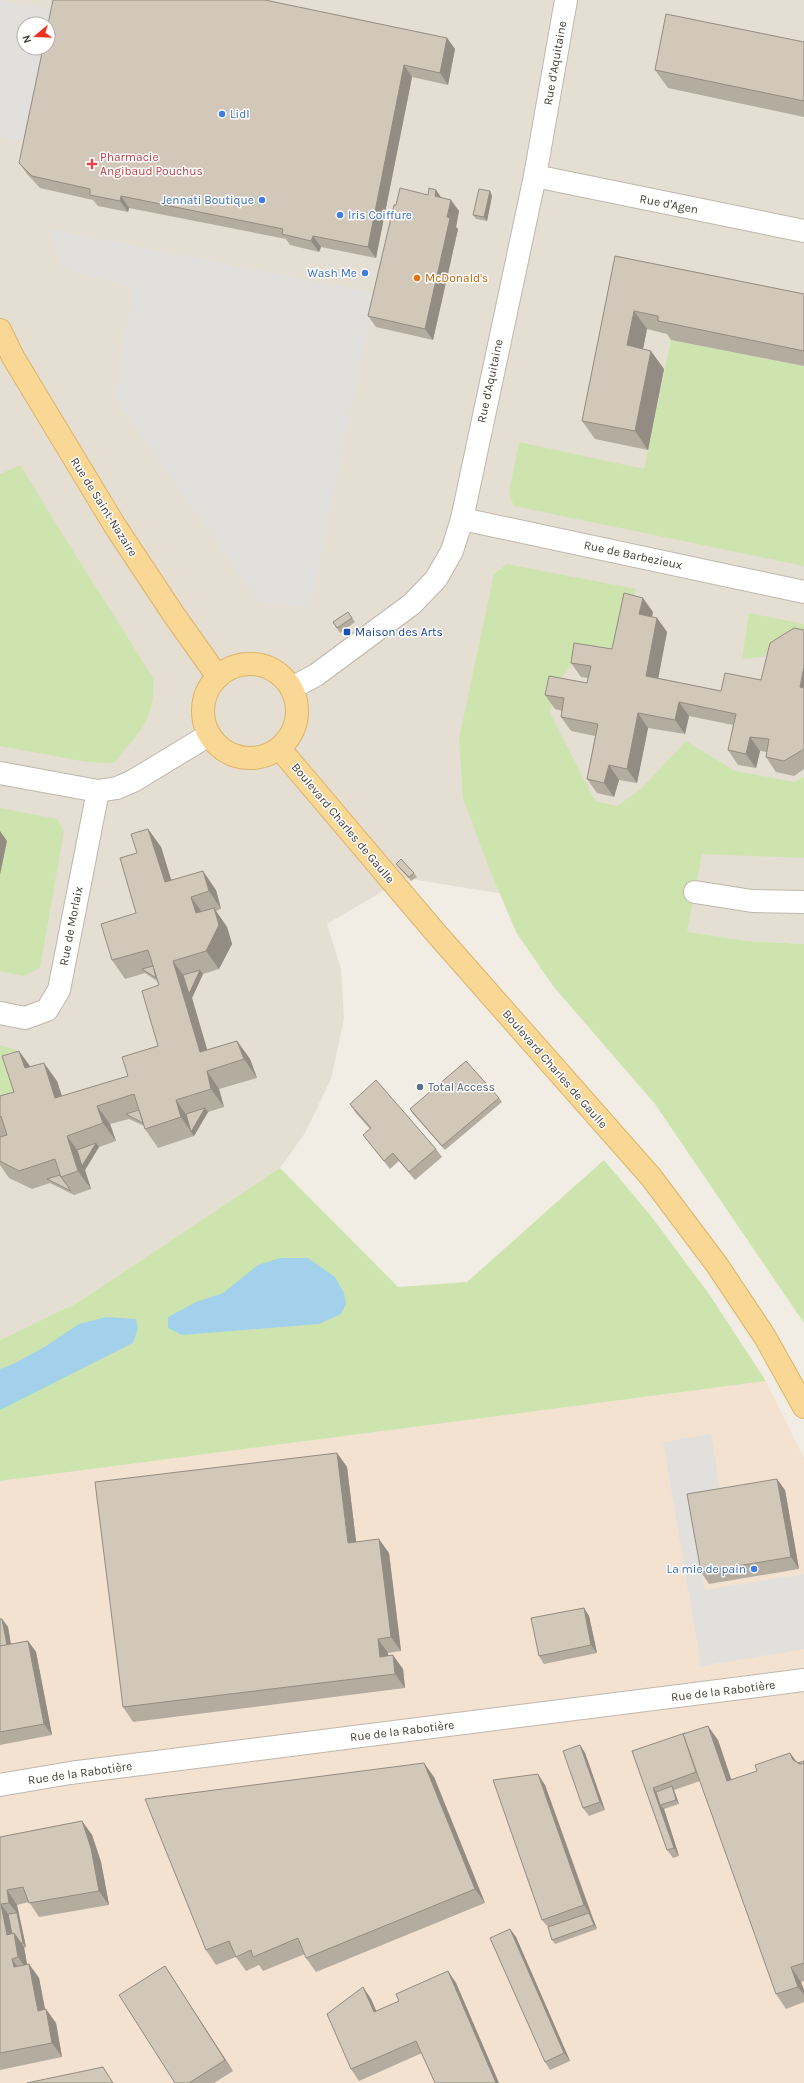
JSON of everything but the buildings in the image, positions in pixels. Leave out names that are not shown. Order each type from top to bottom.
[{"type":"main road","name":"Rue de Saint-Nazaire","points":[[0,330],[13,357],[115,526],[174,615],[218,677]]},
{"type":"main road","points":[[243,664],[262,665],[279,674],[292,688],[297,702],[298,717],[294,731],[280,749],[263,757],[250,759],[237,757],[221,748],[209,735],[204,722],[204,701],[209,687],[225,671],[243,664]]},
{"type":"main road","name":"Boulevard Charles de Gaulle","points":[[280,749],[435,932],[651,1177],[717,1264],[764,1337],[804,1407]]},
{"type":"street","name":"Rue d'Aquitaine","points":[[292,688],[316,675],[412,604],[439,574],[452,551],[462,519],[535,176],[566,0]]},
{"type":"street","name":"Rue d'Agen","points":[[535,176],[804,231]]},
{"type":"street","name":"Rue de Barbezieux","points":[[462,519],[804,592]]},
{"type":"street","points":[[0,773],[98,791],[117,788],[133,781],[209,735]]},
{"type":"street","name":"Rue de Morlaix","points":[[0,1013],[25,1018],[47,1010],[59,990],[98,791]]},
{"type":"street","points":[[695,892],[752,901],[804,902]]},
{"type":"street","name":"Rue de la Rabotière","points":[[0,1785],[70,1773],[804,1680]]},
{"type":"shaded area","points":[[0,0],[804,0],[804,944],[747,941],[687,933],[616,912],[405,878],[327,924],[341,969],[344,1019],[331,1079],[305,1133],[280,1168],[77,1303],[0,1340]]},
{"type":"shaded area","points":[[0,0],[61,11],[56,35],[56,16],[16,16],[16,56],[52,56],[34,143],[0,137]]},
{"type":"shaded area","points":[[49,229],[375,293],[310,608],[259,602],[116,399],[133,287],[63,269]]},
{"type":"shaded area","points":[[766,1381],[804,1458],[804,2083],[0,2083],[0,1481]]},
{"type":"shaded area","points":[[711,1434],[721,1494],[690,1500],[705,1590],[804,1574],[804,1649],[701,1666],[663,1442]]},
{"type":"green space","points":[[671,340],[804,366],[804,566],[514,506],[509,493],[519,442],[644,469]]},
{"type":"green space","points":[[20,465],[153,678],[152,705],[144,725],[114,763],[87,762],[0,746],[0,474]]},
{"type":"green space","points":[[507,564],[636,589],[623,641],[600,653],[583,649],[554,688],[550,713],[595,801],[617,806],[641,789],[686,741],[735,771],[795,782],[804,777],[804,858],[702,854],[687,932],[747,941],[804,944],[804,1323],[655,1104],[553,986],[516,932],[489,868],[463,798],[459,739],[494,574]]},
{"type":"green space","points":[[749,613],[804,624],[804,635],[777,655],[742,659]]},
{"type":"green space","points":[[0,808],[57,819],[64,831],[40,968],[23,976],[0,971]]},
{"type":"green space","points":[[0,1045],[17,1050],[15,1074],[20,1090],[0,1118]]},
{"type":"green space","points":[[604,1160],[651,1216],[709,1294],[766,1381],[0,1481],[0,1340],[77,1303],[280,1168],[398,1287],[467,1282]]},
{"type":"water","points":[[280,1258],[308,1258],[335,1277],[344,1293],[346,1304],[341,1314],[319,1324],[182,1335],[168,1328],[168,1317],[196,1302],[223,1293],[258,1265]]},
{"type":"water","points":[[106,1317],[136,1319],[138,1328],[133,1343],[0,1410],[0,1369],[13,1364],[46,1346],[79,1324]]},
{"type":"place","name":"Lidl","points":[[222,114]]},
{"type":"place","name":"Pharmacie Angibaud Pouchus","points":[[92,164]]},
{"type":"place","name":"Jennati Boutique","points":[[262,200]]},
{"type":"place","name":"Iris Coiffure","points":[[340,215]]},
{"type":"place","name":"Wash Me","points":[[365,273]]},
{"type":"place","name":"McDonald's","points":[[417,278]]},
{"type":"place","name":"Maison des Arts","points":[[347,632]]},
{"type":"place","name":"Total Access","points":[[420,1087]]},
{"type":"place","name":"La mie de pain","points":[[754,1569]]}]
